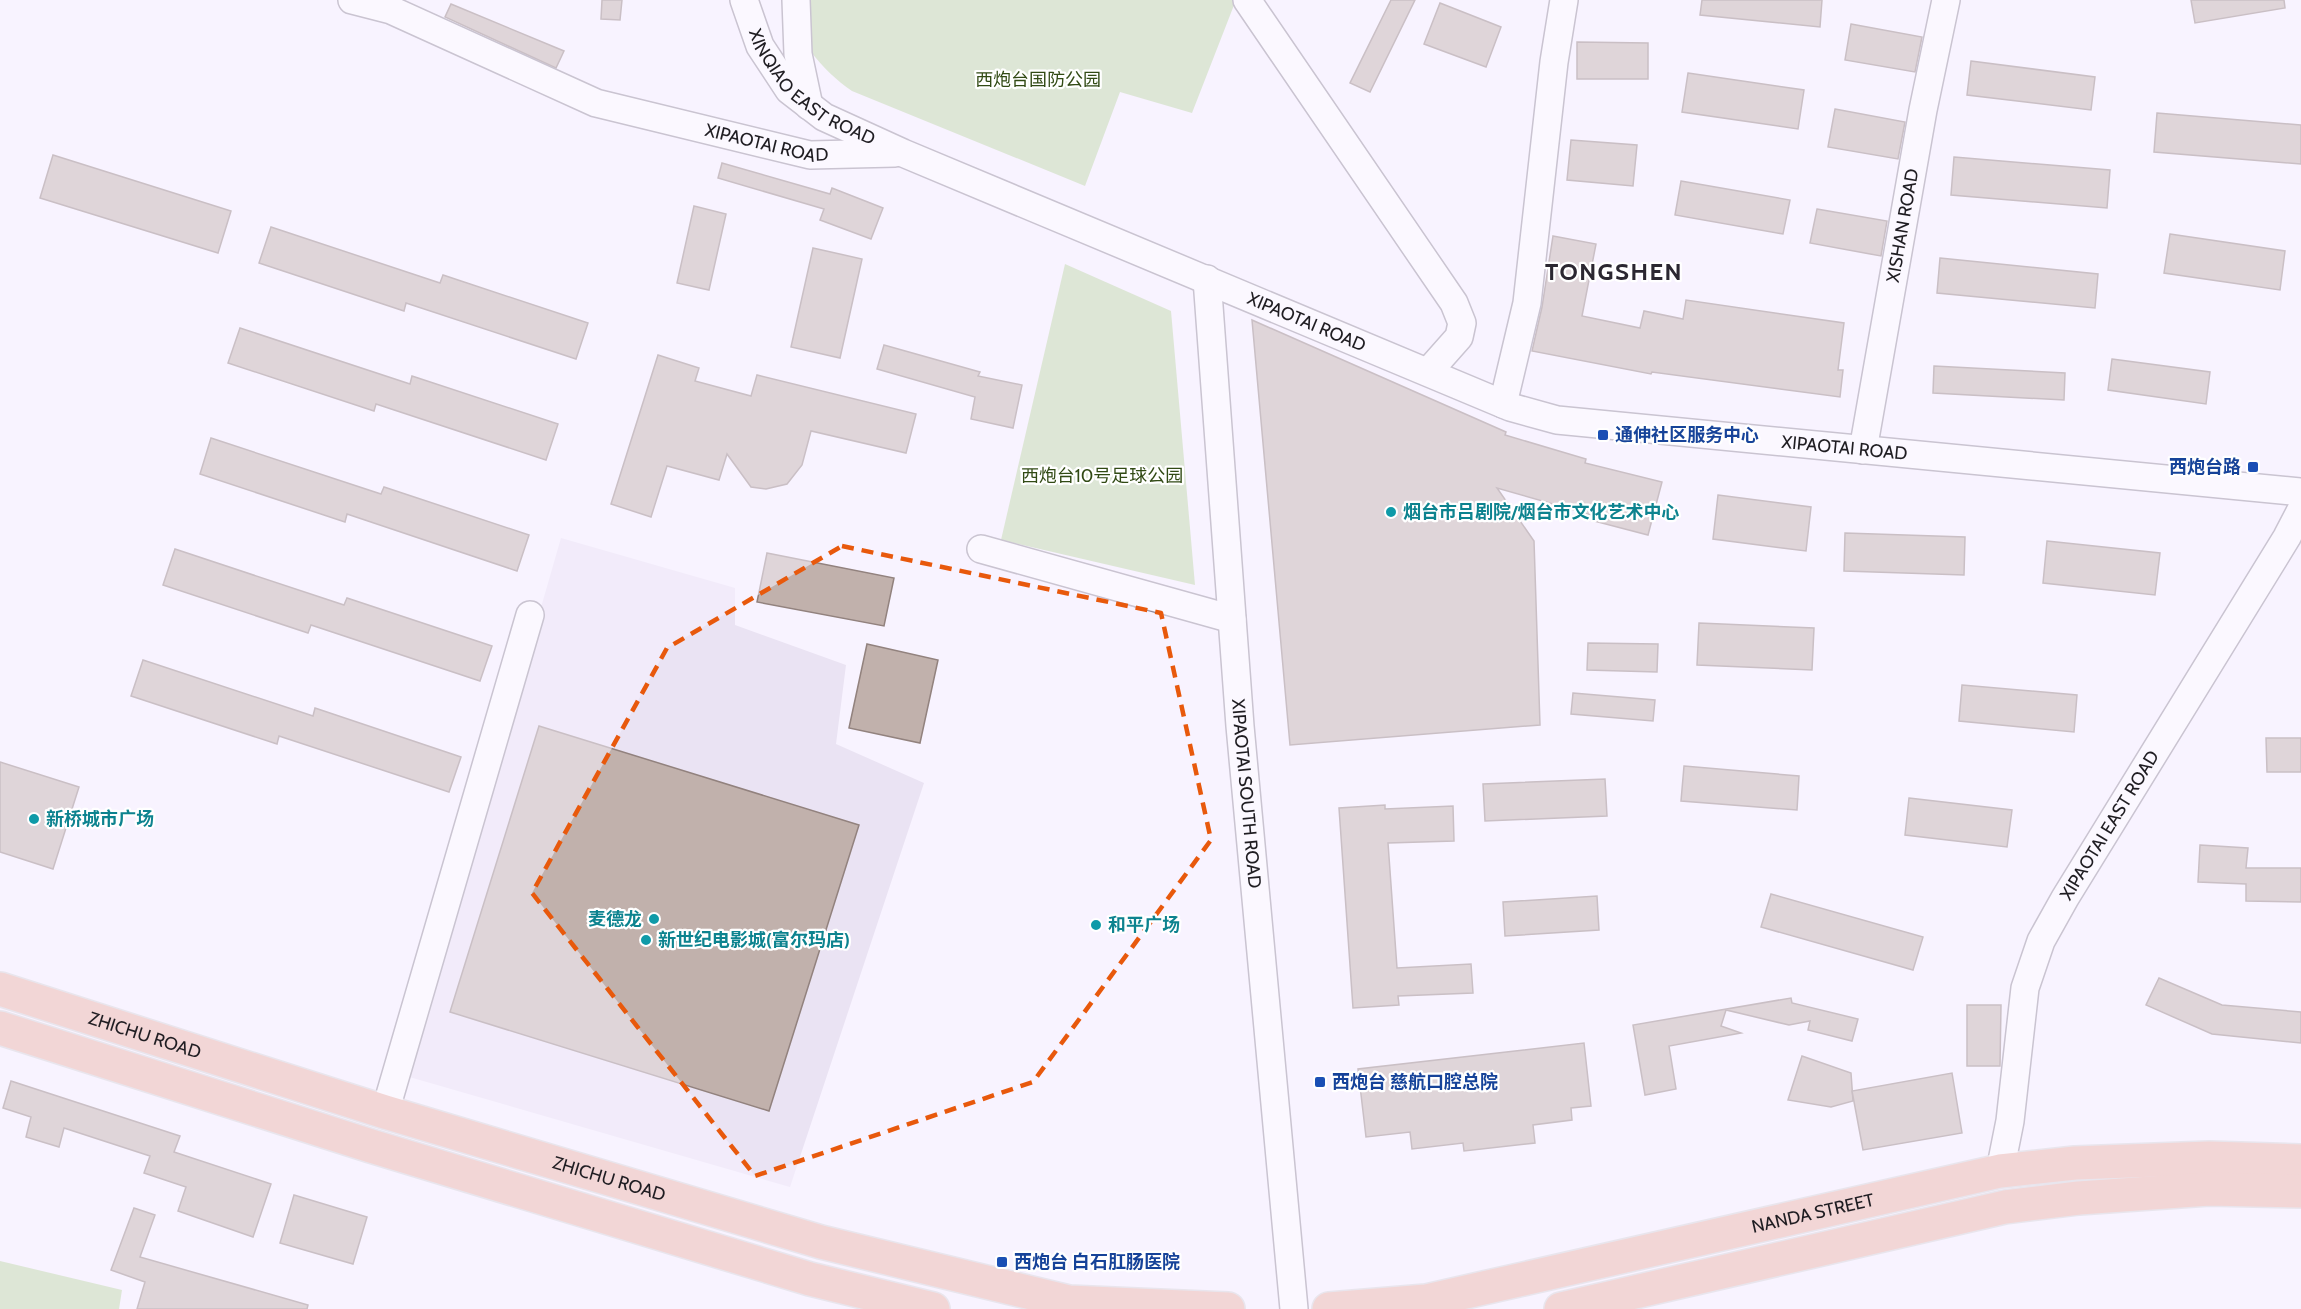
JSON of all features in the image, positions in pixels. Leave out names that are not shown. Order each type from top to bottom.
[{"type":"main road","name":"ZHICHU ROAD","points":[[0,989],[385,1112],[821,1242],[1069,1302],[1228,1309]]},
{"type":"main road","name":"ZHICHU ROAD","points":[[0,1028],[360,1142],[788,1273],[933,1309]]},
{"type":"main road","name":"NANDA STREET","points":[[1329,1309],[1426,1301],[2000,1171],[2075,1163],[2210,1158],[2301,1161]]},
{"type":"main road","name":"NANDA STREET","points":[[1561,1309],[2005,1207],[2079,1198],[2209,1189],[2301,1191]]},
{"type":"street","name":"XIPAOTAI ROAD","points":[[352,0],[391,10],[596,103],[810,155],[903,153],[1503,404],[1557,420],[2301,492]]},
{"type":"street","name":"XINQIAO EAST ROAD","points":[[744,0],[760,46],[789,90],[824,117],[903,153]]},
{"type":"street","points":[[796,0],[798,54],[809,106]]},
{"type":"street","points":[[1247,0],[1454,303],[1462,323],[1459,337],[1428,372]]},
{"type":"street","points":[[1503,404],[1527,303],[1554,62],[1564,0]]},
{"type":"street","name":"XISHAN ROAD","points":[[1863,450],[1923,110],[1946,0]]},
{"type":"street","name":"XIPAOTAI SOUTH ROAD","points":[[1207,279],[1239,726],[1294,1309]]},
{"type":"street","name":"XIPAOTAI EAST ROAD","points":[[2000,1171],[2010,1121],[2025,988],[2041,941],[2065,898],[2287,537],[2301,510]]},
{"type":"street","points":[[981,549],[1232,619]]},
{"type":"street","points":[[385,1112],[530,615]]},
{"type":"highlighted area","points":[[842,546],[1161,613],[1211,840],[1033,1082],[755,1176],[532,893],[667,648]]},
{"type":"shaded area","name":"麦德龙","points":[[561,538],[735,588],[735,625],[846,665],[836,744],[924,783],[790,1187],[406,1076]]},
{"type":"green space","name":"西炮台国防公园","points":[[782,0],[1236,0],[1192,113],[1120,92],[1085,186],[852,91],[830,73],[810,51],[794,26]]},
{"type":"green space","name":"西炮台10号足球公园","points":[[1065,264],[1171,311],[1195,585],[1001,540]]},
{"type":"green space","points":[[0,1261],[122,1290],[119,1309],[0,1309]]},
{"type":"building","points":[[602,0],[622,0],[620,20],[601,19]]},
{"type":"building","points":[[1391,0],[1415,0],[1370,92],[1350,83]]},
{"type":"building","points":[[1702,0],[1822,0],[1820,27],[1700,15]]},
{"type":"building","points":[[2191,0],[2284,0],[2285,8],[2195,23]]},
{"type":"building","points":[[1440,3],[1501,27],[1486,67],[1424,44]]},
{"type":"building","points":[[451,4],[564,51],[556,68],[445,17]]},
{"type":"building","points":[[1851,24],[1922,37],[1915,72],[1845,60]]},
{"type":"building","points":[[1577,42],[1648,43],[1648,79],[1577,79]]},
{"type":"building","points":[[1971,61],[2095,77],[2091,110],[1967,95]]},
{"type":"building","points":[[1688,73],[1804,90],[1798,129],[1682,112]]},
{"type":"building","points":[[1835,109],[1905,122],[1898,159],[1828,147]]},
{"type":"building","points":[[2157,113],[2301,125],[2301,164],[2154,152]]},
{"type":"building","points":[[1571,140],[1637,145],[1633,186],[1567,180]]},
{"type":"building","points":[[53,155],[231,211],[218,253],[40,198]]},
{"type":"building","points":[[1954,157],[2110,170],[2107,208],[1951,195]]},
{"type":"building","points":[[722,163],[830,194],[832,188],[883,208],[871,239],[820,220],[824,209],[718,178]]},
{"type":"building","points":[[1681,181],[1790,200],[1783,234],[1675,215]]},
{"type":"building","points":[[694,206],[726,214],[709,290],[677,283]]},
{"type":"building","points":[[1817,209],[1887,221],[1881,256],[1810,243]]},
{"type":"building","points":[[271,227],[440,283],[443,275],[588,323],[576,359],[406,303],[404,311],[259,263]]},
{"type":"building","points":[[2170,234],[2285,251],[2280,290],[2164,273]]},
{"type":"building","points":[[1553,236],[1596,244],[1582,316],[1640,328],[1644,311],[1683,319],[1686,300],[1844,323],[1838,370],[1843,370],[1840,397],[1652,372],[1651,374],[1532,351],[1542,307]]},
{"type":"building","points":[[813,248],[862,259],[840,358],[791,347]]},
{"type":"building","points":[[1940,258],[2098,274],[2095,308],[1937,293]]},
{"type":"building","name":"烟台市吕剧院/烟台市文化艺术中心","points":[[1252,320],[1506,432],[1505,435],[1586,459],[1585,463],[1662,482],[1648,535],[1594,521],[1595,516],[1497,488],[1534,541],[1540,725],[1290,745]]},
{"type":"building","points":[[240,328],[410,384],[412,376],[558,424],[546,460],[376,404],[374,411],[228,363]]},
{"type":"building","points":[[884,345],[980,372],[978,376],[1022,385],[1013,428],[971,419],[975,397],[877,369]]},
{"type":"building","points":[[658,355],[699,368],[695,381],[751,396],[757,375],[916,414],[906,453],[811,431],[802,465],[787,484],[766,489],[751,487],[727,454],[719,480],[667,466],[651,517],[611,504]]},
{"type":"building","points":[[2112,359],[2210,372],[2206,404],[2108,390]]},
{"type":"building","points":[[1934,366],[2065,373],[2064,400],[1933,393]]},
{"type":"building","points":[[211,438],[381,494],[384,487],[529,535],[517,571],[347,514],[345,522],[200,474]]},
{"type":"building","points":[[1718,495],[1811,507],[1806,551],[1713,539]]},
{"type":"building","points":[[1845,533],[1965,537],[1964,575],[1844,571]]},
{"type":"building","points":[[2047,541],[2160,553],[2155,595],[2043,583]]},
{"type":"building","points":[[175,549],[344,605],[347,598],[492,646],[480,681],[311,625],[308,633],[163,585]]},
{"type":"building","points":[[767,553],[894,578],[884,626],[757,602]]},
{"type":"building","points":[[1699,623],[1814,628],[1812,670],[1697,665]]},
{"type":"building","points":[[1588,643],[1658,644],[1657,672],[1587,670]]},
{"type":"building","points":[[867,644],[938,660],[920,743],[849,728]]},
{"type":"building","points":[[143,660],[313,716],[315,708],[461,757],[449,792],[279,736],[277,744],[131,696]]},
{"type":"building","points":[[1962,685],[2077,695],[2074,732],[1959,721]]},
{"type":"building","points":[[1573,693],[1655,700],[1653,721],[1571,714]]},
{"type":"building","name":"麦德龙","points":[[539,726],[859,825],[769,1111],[450,1012]]},
{"type":"building","points":[[2266,738],[2301,738],[2301,772],[2267,772]]},
{"type":"building","name":"新桥城市广场","points":[[0,762],[79,787],[53,869],[0,852]]},
{"type":"building","points":[[1684,766],[1799,776],[1797,810],[1681,801]]},
{"type":"building","points":[[1605,779],[1607,816],[1485,821],[1483,784]]},
{"type":"building","points":[[1909,798],[2012,810],[2007,847],[1905,835]]},
{"type":"building","points":[[1385,805],[1385,809],[1453,806],[1454,841],[1388,843],[1397,968],[1471,964],[1473,993],[1398,996],[1399,1005],[1353,1008],[1339,808]]},
{"type":"building","points":[[2200,845],[2248,848],[2246,868],[2301,868],[2301,902],[2246,901],[2246,884],[2198,882]]},
{"type":"building","points":[[1771,894],[1923,937],[1913,970],[1761,927]]},
{"type":"building","points":[[1597,896],[1599,930],[1505,936],[1503,902]]},
{"type":"building","points":[[2159,978],[2222,1005],[2301,1012],[2301,1043],[2212,1034],[2146,1005]]},
{"type":"building","points":[[1791,998],[1792,1003],[1858,1019],[1852,1041],[1808,1030],[1810,1021],[1789,1025],[1726,1010],[1721,1026],[1741,1033],[1669,1046],[1676,1089],[1645,1095],[1633,1025]]},
{"type":"building","points":[[1967,1005],[2001,1005],[2000,1066],[1967,1066]]},
{"type":"building","points":[[1584,1043],[1591,1106],[1571,1108],[1572,1120],[1533,1125],[1535,1143],[1464,1151],[1463,1143],[1412,1149],[1410,1132],[1366,1137],[1358,1069]]},
{"type":"building","points":[[1802,1056],[1851,1073],[1853,1101],[1831,1107],[1788,1100]]},
{"type":"building","points":[[1952,1073],[1962,1133],[1863,1150],[1852,1091]]},
{"type":"building","points":[[11,1081],[180,1136],[174,1152],[271,1184],[253,1237],[178,1211],[186,1187],[144,1173],[150,1156],[64,1128],[59,1147],[26,1137],[31,1117],[3,1108]]},
{"type":"building","points":[[294,1195],[367,1217],[353,1264],[280,1243]]},
{"type":"building","points":[[134,1208],[155,1215],[140,1257],[308,1305],[307,1309],[137,1309],[145,1282],[111,1270]]},
{"type":"place","name":"通伸社区服务中心","points":[[1603,435]]},
{"type":"place","name":"西炮台路","points":[[2253,467]]},
{"type":"place","name":"烟台市吕剧院/烟台市文化艺术中心","points":[[1391,512]]},
{"type":"place","name":"新桥城市广场","points":[[34,819]]},
{"type":"place","name":"麦德龙","points":[[654,919]]},
{"type":"place","name":"和平广场","points":[[1096,925]]},
{"type":"place","name":"新世纪电影城(富尔玛店)","points":[[646,940]]},
{"type":"place","name":"西炮台 慈航口腔总院","points":[[1320,1082]]},
{"type":"place","name":"西炮台 白石肛肠医院","points":[[1002,1262]]},
{"type":"district","name":"TONGSHEN","points":[[1614,272]]}]
